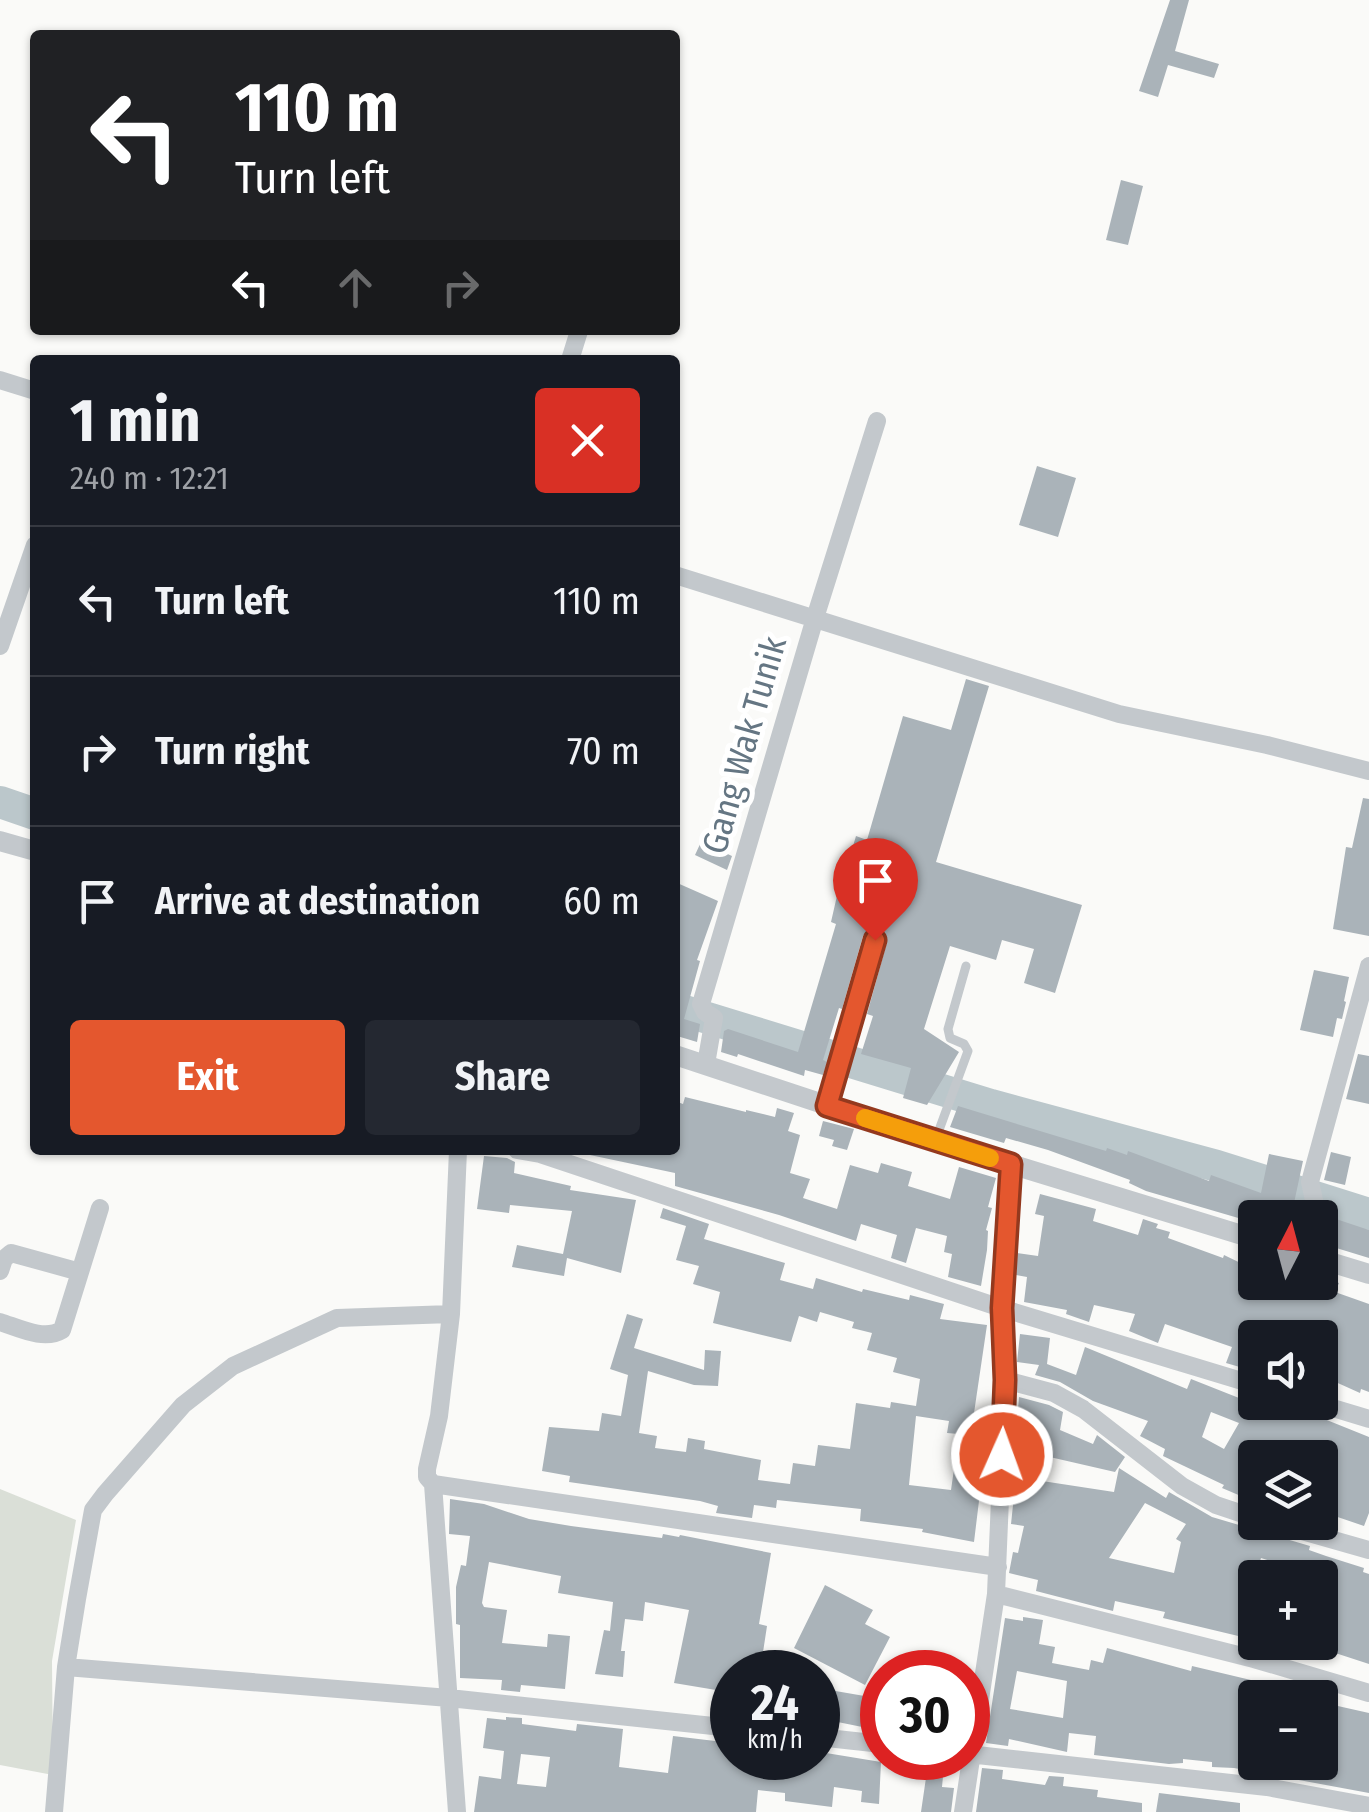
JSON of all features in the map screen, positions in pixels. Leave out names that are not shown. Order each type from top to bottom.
[{"type":"street","points":[[0,380],[30,389]]},
{"type":"street","points":[[817,611],[877,420]]},
{"type":"street","points":[[0,646],[30,559]]},
{"type":"street","points":[[680,575],[817,611],[1119,714],[1369,771]]},
{"type":"street","name":"Gang Wak Tunik","points":[[706,1064],[714,1024],[701,1004],[817,611]]},
{"type":"street","points":[[0,841],[30,850]]},
{"type":"street","points":[[827,1106],[875,940]]},
{"type":"street","points":[[1314,1200],[1310,1182],[1369,966]]},
{"type":"street","points":[[680,1056],[936,1141],[1238,1234]]},
{"type":"street","points":[[457,1812],[433,1484],[427,1469],[439,1416],[451,1314],[458,1155]]},
{"type":"street","points":[[543,1155],[1002,1308],[1238,1380]]},
{"type":"street","points":[[987,1650],[998,1567],[1005,1380],[1002,1308],[1011,1164]]},
{"type":"street","points":[[0,1322],[42,1334],[55,1335],[62,1330],[100,1208]]},
{"type":"street","points":[[0,1271],[10,1253],[80,1272]]},
{"type":"street","points":[[1338,1265],[1369,1274]]},
{"type":"street","points":[[54,1812],[66,1667],[93,1510],[183,1405],[233,1366],[338,1318],[451,1314]]},
{"type":"street","points":[[1005,1380],[1054,1392],[1106,1425],[1182,1486],[1238,1512]]},
{"type":"street","points":[[1338,1410],[1369,1420]]},
{"type":"street","points":[[433,1484],[998,1567]]},
{"type":"street","points":[[1334,1540],[1369,1550]]},
{"type":"street","points":[[996,1594],[1369,1693]]},
{"type":"street","points":[[66,1667],[448,1698],[710,1726]]},
{"type":"street","points":[[990,1756],[1267,1787],[1369,1806]]},
{"type":"street","points":[[964,1812],[967,1780]]},
{"type":"lane","points":[[936,1141],[968,1051],[964,1044],[950,1038],[948,1030],[966,966]]},
{"type":"shaded area","points":[[0,1489],[76,1520],[52,1661],[53,1775],[0,1765]]},
{"type":"building","points":[[1170,0],[1189,0],[1175,51],[1219,64],[1214,78],[1168,65],[1158,97],[1139,91]]},
{"type":"building","points":[[1121,180],[1143,186],[1128,245],[1106,240]]},
{"type":"building","points":[[1037,466],[1076,478],[1058,537],[1019,525]]},
{"type":"building","points":[[966,679],[989,686],[936,862],[1082,905],[1055,993],[1024,983],[1034,949],[1002,940],[996,960],[950,946],[924,1029],[959,1052],[927,1105],[903,1098],[911,1068],[861,1054],[873,1016],[867,1014],[887,942],[885,932],[873,928],[863,936],[823,1060],[827,1062],[823,1075],[805,1070],[804,1076],[721,1052],[724,1031],[728,1029],[798,1052],[836,924],[831,922],[844,865],[847,866],[856,836],[867,840],[903,716],[951,730]]},
{"type":"building","points":[[1363,798],[1369,799],[1369,936],[1333,929],[1346,847],[1352,848]]},
{"type":"building","points":[[701,842],[732,856],[727,870],[695,855]]},
{"type":"building","points":[[680,884],[718,901],[697,960],[700,961],[684,1019],[700,1024],[697,1042],[680,1037]]},
{"type":"building","points":[[1314,970],[1349,977],[1342,1019],[1337,1018],[1333,1037],[1300,1030]]},
{"type":"building","points":[[1358,1054],[1369,1056],[1369,1104],[1346,1099]]},
{"type":"building","points":[[685,1097],[775,1117],[777,1108],[794,1113],[788,1131],[800,1135],[790,1173],[810,1179],[803,1198],[837,1209],[850,1165],[878,1173],[881,1163],[912,1172],[908,1186],[950,1199],[959,1167],[996,1178],[988,1207],[992,1208],[981,1286],[948,1277],[952,1254],[944,1252],[947,1236],[916,1228],[906,1263],[891,1258],[897,1235],[861,1224],[856,1241],[675,1186],[675,1173],[590,1155],[680,1155],[680,1103],[683,1104]]},
{"type":"building","points":[[958,1106],[1106,1151],[1107,1148],[1127,1155],[1128,1151],[1209,1181],[1211,1175],[1261,1193],[1269,1154],[1303,1161],[1295,1200],[1238,1200],[1238,1218],[1146,1191],[1129,1183],[1130,1180],[1048,1150],[1006,1138],[1004,1143],[950,1127]]},
{"type":"building","points":[[823,1121],[854,1129],[847,1150],[832,1146],[834,1140],[819,1136]]},
{"type":"building","points":[[1331,1152],[1351,1157],[1345,1185],[1324,1180]]},
{"type":"building","points":[[484,1156],[507,1158],[515,1162],[514,1173],[571,1186],[570,1190],[636,1200],[621,1273],[567,1258],[564,1276],[512,1267],[517,1245],[563,1254],[572,1211],[510,1205],[509,1213],[477,1209]]},
{"type":"building","points":[[1040,1194],[1096,1209],[1093,1221],[1138,1235],[1143,1219],[1158,1224],[1156,1228],[1170,1232],[1168,1238],[1238,1262],[1238,1300],[1338,1300],[1338,1293],[1369,1304],[1369,1392],[1361,1389],[1360,1393],[1338,1383],[1338,1320],[1238,1320],[1238,1366],[1226,1363],[1232,1347],[1165,1324],[1158,1343],[1129,1331],[1135,1314],[1094,1305],[1089,1322],[1066,1314],[1067,1310],[1024,1302],[1027,1277],[1016,1275],[1017,1253],[1038,1256],[1044,1216],[1035,1214]]},
{"type":"building","points":[[663,1208],[709,1224],[704,1239],[785,1263],[780,1280],[813,1289],[816,1278],[862,1292],[863,1289],[909,1300],[910,1295],[944,1304],[940,1319],[987,1325],[974,1413],[985,1415],[982,1443],[986,1443],[974,1542],[922,1532],[923,1529],[860,1521],[861,1509],[777,1500],[776,1508],[754,1505],[752,1518],[716,1513],[718,1506],[700,1501],[569,1482],[570,1476],[542,1471],[549,1427],[599,1431],[602,1413],[621,1416],[628,1375],[610,1369],[627,1314],[643,1319],[634,1348],[704,1370],[705,1350],[721,1351],[718,1386],[694,1385],[648,1371],[639,1433],[657,1436],[655,1448],[686,1452],[688,1438],[705,1441],[704,1449],[761,1460],[758,1480],[790,1484],[793,1463],[815,1466],[818,1445],[850,1449],[856,1403],[890,1408],[891,1402],[916,1406],[920,1379],[893,1372],[897,1358],[867,1350],[872,1333],[852,1328],[854,1322],[820,1312],[817,1322],[799,1316],[791,1342],[713,1323],[720,1292],[693,1284],[699,1266],[676,1260],[686,1226],[660,1218]],"holes":[[[916,1416],[949,1421],[947,1433],[959,1434],[951,1490],[909,1485]]]},
{"type":"building","points":[[1338,1220],[1369,1230],[1369,1258],[1338,1249]]},
{"type":"building","points":[[1020,1334],[1050,1338],[1047,1364],[1076,1375],[1085,1347],[1187,1389],[1191,1379],[1238,1398],[1238,1420],[1327,1420],[1369,1437],[1369,1513],[1364,1526],[1338,1517],[1338,1440],[1238,1440],[1238,1495],[1163,1456],[1165,1449],[1140,1436],[1148,1421],[1035,1375],[1039,1365],[1017,1362]],"holes":[[[1211,1412],[1239,1423],[1224,1449],[1202,1437]]]},
{"type":"building","points":[[1019,1397],[1063,1412],[1060,1430],[1093,1444],[1097,1435],[1125,1457],[1115,1472],[1015,1449]]},
{"type":"building","points":[[1119,1468],[1166,1498],[1169,1492],[1212,1517],[1238,1525],[1238,1540],[1290,1540],[1364,1568],[1363,1572],[1369,1574],[1369,1664],[1338,1654],[1338,1560],[1238,1560],[1238,1636],[1163,1618],[1165,1612],[1115,1601],[1113,1611],[1036,1591],[1038,1580],[1009,1573],[1024,1526],[1011,1524],[1016,1477],[1114,1492]],"holes":[[[1145,1503],[1186,1524],[1176,1539],[1181,1542],[1174,1573],[1109,1558]]]},
{"type":"building","points":[[450,1499],[484,1504],[529,1519],[662,1538],[663,1534],[680,1535],[771,1553],[759,1624],[767,1626],[763,1650],[710,1650],[710,1689],[674,1683],[689,1610],[645,1602],[643,1621],[625,1619],[623,1677],[595,1674],[604,1630],[610,1631],[613,1602],[558,1593],[561,1576],[489,1562],[482,1603],[484,1607],[507,1610],[502,1643],[547,1647],[548,1634],[570,1636],[565,1689],[521,1685],[520,1692],[501,1690],[502,1680],[460,1678],[456,1587],[461,1565],[466,1566],[470,1536],[449,1534]]},
{"type":"building","points":[[825,1585],[873,1610],[865,1624],[890,1637],[883,1650],[860,1650],[860,1682],[840,1672],[840,1650],[794,1648]]},
{"type":"building","points":[[1005,1618],[1043,1620],[1039,1644],[1055,1647],[1052,1663],[1089,1670],[1091,1660],[1103,1663],[1107,1648],[1191,1671],[1192,1666],[1251,1680],[1238,1680],[1238,1769],[1183,1759],[1183,1763],[1169,1764],[1094,1755],[1096,1736],[1069,1733],[1067,1752],[1009,1739],[1008,1746],[990,1744],[990,1717]],"holes":[[[1017,1671],[1067,1681],[1063,1718],[1010,1709]]]},
{"type":"building","points":[[840,1692],[860,1695],[860,1727],[840,1722]]},
{"type":"building","points":[[1338,1706],[1369,1713],[1369,1793],[1299,1780],[1338,1780]]},
{"type":"building","points":[[487,1718],[522,1718],[522,1724],[576,1731],[577,1724],[623,1729],[619,1767],[668,1773],[673,1736],[710,1740],[710,1780],[840,1780],[840,1755],[860,1759],[860,1780],[880,1780],[879,1804],[861,1802],[862,1791],[834,1787],[832,1807],[785,1801],[785,1793],[758,1790],[756,1812],[474,1812],[479,1776],[501,1779],[504,1751],[483,1748]],"holes":[[[521,1754],[550,1757],[546,1787],[517,1784]]]},
{"type":"building","points":[[990,1769],[1003,1770],[1002,1779],[1045,1785],[1049,1776],[1064,1777],[1063,1786],[1098,1790],[1097,1797],[1142,1803],[1142,1812],[976,1812],[980,1780],[990,1780]]},
{"type":"building","points":[[926,1780],[943,1780],[942,1787],[954,1788],[951,1812],[921,1812]]},
{"type":"building","points":[[1159,1793],[1240,1803],[1240,1812],[1156,1812]]},
{"type":"waterway","points":[[0,802],[30,812]]},
{"type":"waterway","points":[[680,1010],[991,1105],[1217,1166],[1369,1214]]},
{"type":"slow traffic","points":[[865,1118],[990,1158]]},
{"type":"route","points":[[875,940],[827,1106],[1011,1164],[1002,1308],[1002,1455]]}]
